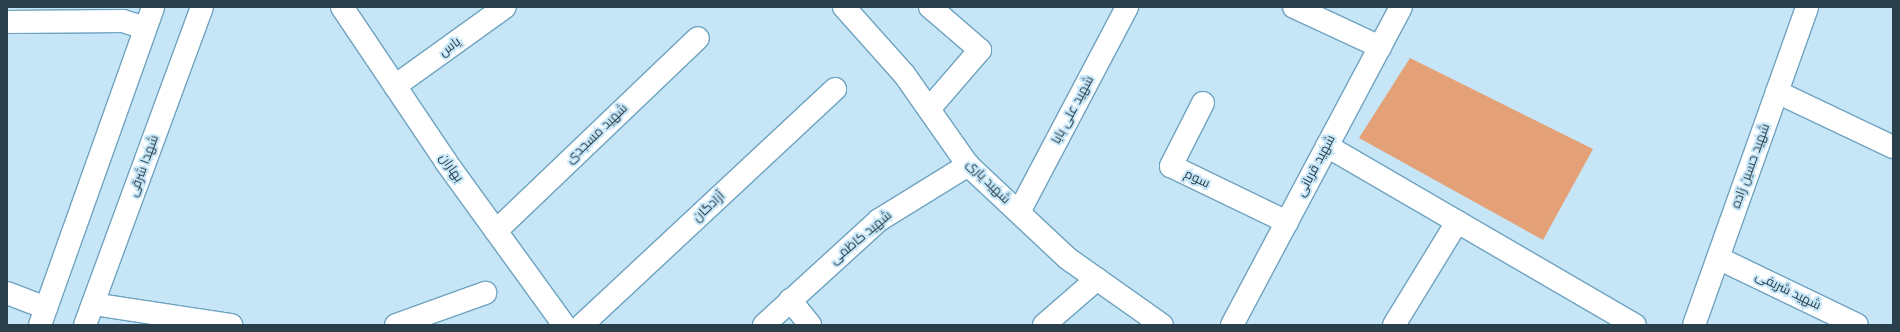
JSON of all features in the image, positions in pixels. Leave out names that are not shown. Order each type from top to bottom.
[{"type":"street","points":[[7,293],[43,316],[144,28],[153,7]]},
{"type":"street","name":"شهدا شرقی","points":[[85,325],[202,7]]},
{"type":"street","name":"بهاران","points":[[342,7],[496,231],[564,325]]},
{"type":"street","name":"یاس","points":[[396,86],[505,7]]},
{"type":"street","name":"شهید یاری","points":[[844,7],[904,74],[968,165],[1067,258],[1162,325]]},
{"type":"street","points":[[929,109],[980,50],[930,7]]},
{"type":"street","points":[[1294,7],[1380,47]]},
{"type":"street","name":"شهید قربانی","points":[[1232,325],[1401,7]]},
{"type":"street","name":"شهید حسین زاده","points":[[1694,325],[1807,7]]},
{"type":"street","name":"شهید علی بابا","points":[[1019,212],[1122,9]]},
{"type":"street","points":[[7,22],[123,21],[144,28]]},
{"type":"street","name":"شهید مسجدی","points":[[496,231],[698,38]]},
{"type":"street","name":"آزادگان","points":[[582,325],[836,89]]},
{"type":"street","points":[[1777,92],[1893,147]]},
{"type":"street","name":"سوم","points":[[1203,103],[1171,166],[1286,222]]},
{"type":"street","points":[[1327,146],[1635,325]]},
{"type":"street","name":"شهید کاظمی","points":[[764,325],[879,220],[968,165]]},
{"type":"street","points":[[1394,325],[1457,222]]},
{"type":"street","name":"شهید شریفی","points":[[1718,258],[1857,325]]},
{"type":"street","points":[[1044,325],[1097,278]]},
{"type":"street","points":[[396,325],[486,293]]},
{"type":"street","points":[[790,300],[810,325]]},
{"type":"street","points":[[93,304],[231,325]]},
{"type":"shaded area","points":[[1410,58],[1593,149],[1543,240],[1359,138]]}]
